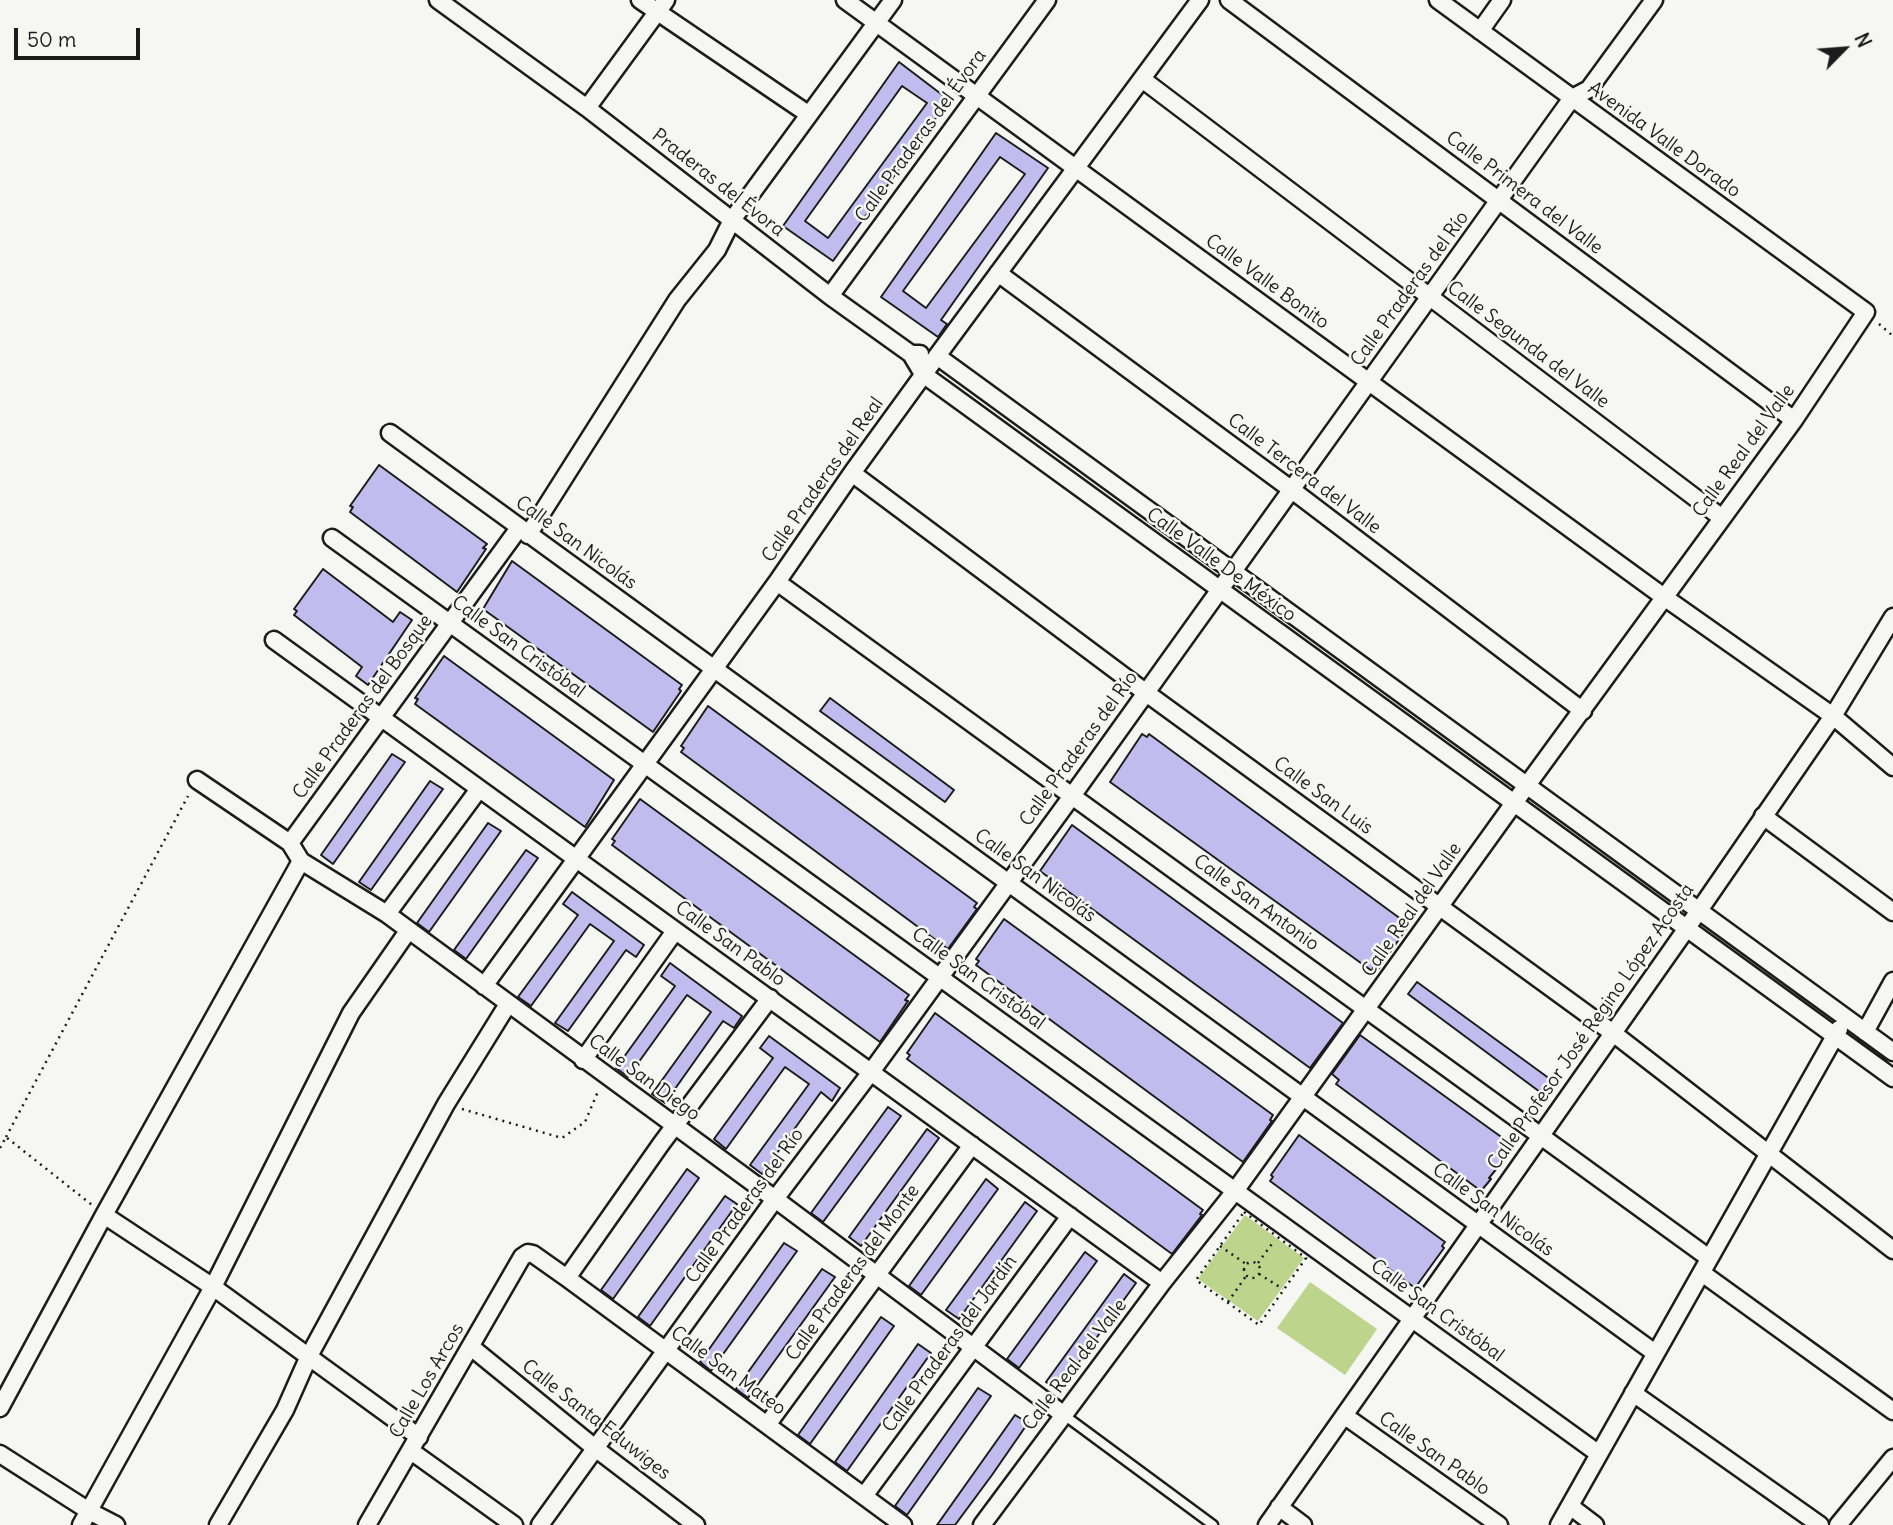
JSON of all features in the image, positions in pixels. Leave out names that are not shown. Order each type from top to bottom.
[{"type":"street","name":"Praderas del Évora","points":[[438,0],[587,108],[830,296],[911,354]]},
{"type":"street","points":[[640,0],[662,6],[808,114]]},
{"type":"street","name":"Calle Valle Bonito","points":[[845,0],[1664,597],[1833,716],[1893,767]]},
{"type":"street","points":[[732,220],[893,0]]},
{"type":"street","name":"Calle Praderas del Évora","points":[[830,296],[1046,0]]},
{"type":"street","name":"Calle Praderas del Real","points":[[484,986],[777,582],[923,374],[1200,0]]},
{"type":"street","name":"Calle Primera del Valle","points":[[1229,0],[1794,420]]},
{"type":"street","name":"Avenida Valle Dorado","points":[[1438,0],[1866,312]]},
{"type":"street","points":[[1480,31],[1502,0]]},
{"type":"street","name":"Calle Praderas del Río","points":[[540,1525],[775,1199],[1072,796],[1572,98],[1589,89],[1654,0]]},
{"type":"street","points":[[587,108],[662,6]]},
{"type":"street","name":"Calle Segunda del Valle","points":[[1142,79],[1722,517]]},
{"type":"street","name":"Calle Praderas del Bosque","points":[[290,843],[450,623],[524,531],[677,300],[717,250],[732,220]]},
{"type":"street","name":"Calle Tercera del Valle","points":[[998,273],[1292,490],[1583,711]]},
{"type":"street","name":"Calle Real del Valle","points":[[982,1525],[1162,1283],[1236,1191],[1514,803],[1794,420],[1866,312]]},
{"type":"street","points":[[911,354],[937,356]]},
{"type":"street","name":"Calle Valle De México","points":[[911,354],[923,374],[1893,1078]]},
{"type":"street","name":"Calle Valle De México","points":[[937,356],[1893,1052]]},
{"type":"street","name":"Calle San Nicolás","points":[[390,433],[1655,1353]]},
{"type":"street","name":"Calle San Luis","points":[[852,473],[1145,692],[1613,1033],[1893,1250]]},
{"type":"street","name":"Calle San Cristóbal","points":[[332,538],[1599,1454]]},
{"type":"street","name":"Calle San Antonio","points":[[777,582],[1709,1258]]},
{"type":"street","name":"Calle Profesor José Regino López Acosta","points":[[1267,1525],[1687,928],[1833,716],[1893,617]]},
{"type":"street","name":"Calle San Pablo","points":[[274,640],[1162,1283]]},
{"type":"street","name":"Calle San Diego","points":[[197,780],[290,843],[301,861],[387,914],[1064,1415]]},
{"type":"street","points":[[387,914],[479,789]]},
{"type":"street","points":[[1763,816],[1893,912]]},
{"type":"street","points":[[0,1408],[301,861]]},
{"type":"street","points":[[85,1518],[212,1287],[351,1013],[408,931]]},
{"type":"street","points":[[583,1060],[675,931]]},
{"type":"street","points":[[1865,1032],[1893,981]]},
{"type":"street","points":[[566,1278],[770,998]]},
{"type":"street","points":[[218,1525],[285,1410],[309,1356],[446,1104],[508,1004]]},
{"type":"street","points":[[1559,1525],[1845,1017]]},
{"type":"street","name":"Calle Praderas del Monte","points":[[767,1425],[972,1145]]},
{"type":"street","points":[[104,1215],[309,1356],[514,1525]]},
{"type":"street","name":"Calle Praderas del Jardín","points":[[864,1496],[1070,1216]]},
{"type":"street","name":"Calle San Mateo","points":[[525,1255],[533,1254],[903,1525]]},
{"type":"street","name":"Calle Los Arcos","points":[[367,1525],[525,1255]]},
{"type":"street","points":[[1702,1273],[1893,1411]]},
{"type":"street","name":"Calle Santa Eduwiges","points":[[471,1347],[595,1448],[696,1525]]},
{"type":"street","points":[[1633,1392],[1820,1525]]},
{"type":"street","name":"Calle San Pablo","points":[[1345,1416],[1499,1525]]},
{"type":"street","points":[[0,1454],[85,1518],[116,1525]]},
{"type":"street","points":[[1838,1525],[1893,1458]]},
{"type":"street","points":[[1570,1506],[1595,1525]]},
{"type":"street","points":[[1279,1507],[1303,1525]]},
{"type":"lane","points":[[1064,1415],[1213,1525]]},
{"type":"path","points":[[1866,312],[1893,336]]},
{"type":"path","points":[[0,1148],[197,780]]},
{"type":"path","points":[[446,1104],[562,1138],[585,1122],[604,1075]]},
{"type":"path","points":[[6,1137],[104,1215]]},
{"type":"path","points":[[1244,1212],[1277,1237],[1306,1258],[1259,1325],[1196,1280],[1244,1212]]},
{"type":"path","points":[[1258,1263],[1277,1237]]},
{"type":"path","points":[[1220,1246],[1245,1264]]},
{"type":"path","points":[[1245,1264],[1253,1261],[1258,1263]]},
{"type":"path","points":[[1245,1264],[1243,1271],[1246,1276],[1255,1278],[1259,1274],[1258,1263]]},
{"type":"path","points":[[1259,1274],[1284,1290]]},
{"type":"path","points":[[1227,1302],[1246,1276]]},
{"type":"green space","points":[[1245,1215],[1304,1258],[1258,1321],[1198,1279]]},
{"type":"green space","points":[[1310,1282],[1377,1329],[1345,1375],[1277,1328]]},
{"type":"building","points":[[899,62],[949,100],[833,261],[783,226]],"holes":[[[902,86],[927,103],[828,238],[805,221]]]},
{"type":"building","points":[[996,133],[1048,168],[941,320],[947,324],[938,337],[881,297]],"holes":[[[1000,157],[1025,174],[926,308],[903,291]]]},
{"type":"building","points":[[379,465],[487,544],[457,592],[350,512],[353,507],[350,506]]},
{"type":"building","points":[[512,561],[682,685],[679,689],[681,691],[653,732],[483,609]]},
{"type":"building","points":[[323,569],[393,622],[400,612],[412,620],[368,685],[356,676],[362,667],[294,615],[297,611],[294,609]]},
{"type":"building","points":[[444,656],[614,780],[585,827],[415,704],[418,699],[415,698]]},
{"type":"building","points":[[830,698],[954,790],[945,802],[820,711]]},
{"type":"building","points":[[708,706],[977,903],[974,907],[977,909],[948,949],[681,752],[684,748],[681,746]]},
{"type":"building","points":[[1142,734],[1147,737],[1149,734],[1409,925],[1377,971],[1373,968],[1372,971],[1110,782]]},
{"type":"building","points":[[392,754],[405,762],[333,864],[321,855]]},
{"type":"building","points":[[430,781],[443,789],[371,890],[359,882]]},
{"type":"building","points":[[640,799],[909,995],[905,1000],[908,1001],[880,1042],[612,845],[615,841],[612,839]]},
{"type":"building","points":[[488,823],[501,831],[429,932],[417,923]]},
{"type":"building","points":[[1072,825],[1343,1023],[1310,1068],[1040,871]]},
{"type":"building","points":[[526,850],[538,858],[466,959],[454,950]]},
{"type":"building","points":[[572,892],[644,945],[636,957],[626,950],[568,1031],[555,1023],[614,941],[590,924],[531,1006],[518,997],[578,915],[563,904]]},
{"type":"building","points":[[1004,919],[1273,1115],[1270,1120],[1272,1121],[1243,1162],[976,965],[979,961],[976,959]]},
{"type":"building","points":[[670,963],[742,1016],[734,1028],[723,1021],[665,1103],[652,1094],[711,1012],[687,995],[628,1077],[616,1068],[675,986],[661,976]]},
{"type":"building","points":[[1417,982],[1550,1079],[1540,1092],[1408,994]]},
{"type":"building","points":[[935,1013],[1203,1210],[1172,1254],[907,1059],[910,1055],[907,1053]]},
{"type":"building","points":[[1360,1035],[1511,1144],[1508,1149],[1511,1151],[1481,1191],[1336,1084],[1339,1080],[1332,1074]]},
{"type":"building","points":[[769,1036],[840,1088],[832,1101],[821,1092],[762,1174],[750,1165],[809,1084],[785,1067],[726,1149],[714,1139],[773,1058],[760,1048]]},
{"type":"building","points":[[888,1107],[901,1116],[823,1222],[811,1213]]},
{"type":"building","points":[[927,1129],[939,1138],[861,1246],[849,1237]]},
{"type":"building","points":[[1299,1135],[1445,1242],[1442,1246],[1444,1248],[1415,1288],[1270,1181],[1273,1177],[1271,1175]]},
{"type":"building","points":[[687,1169],[699,1178],[613,1299],[601,1290]]},
{"type":"building","points":[[986,1179],[998,1189],[921,1295],[909,1286]]},
{"type":"building","points":[[725,1196],[737,1204],[650,1326],[638,1317]]},
{"type":"building","points":[[1025,1202],[1037,1211],[959,1319],[946,1310]]},
{"type":"building","points":[[784,1243],[797,1251],[711,1371],[700,1362]]},
{"type":"building","points":[[1085,1252],[1097,1261],[1019,1368],[1007,1359]]},
{"type":"building","points":[[822,1269],[835,1277],[748,1398],[736,1389]]},
{"type":"building","points":[[1124,1274],[1136,1283],[1058,1391],[1046,1382]]},
{"type":"building","points":[[881,1317],[894,1326],[810,1444],[798,1435]]},
{"type":"building","points":[[918,1344],[931,1353],[847,1471],[835,1462]]},
{"type":"building","points":[[978,1388],[991,1396],[907,1515],[895,1506]]},
{"type":"building","points":[[1015,1415],[1028,1423],[992,1475],[955,1525],[937,1525]]}]
